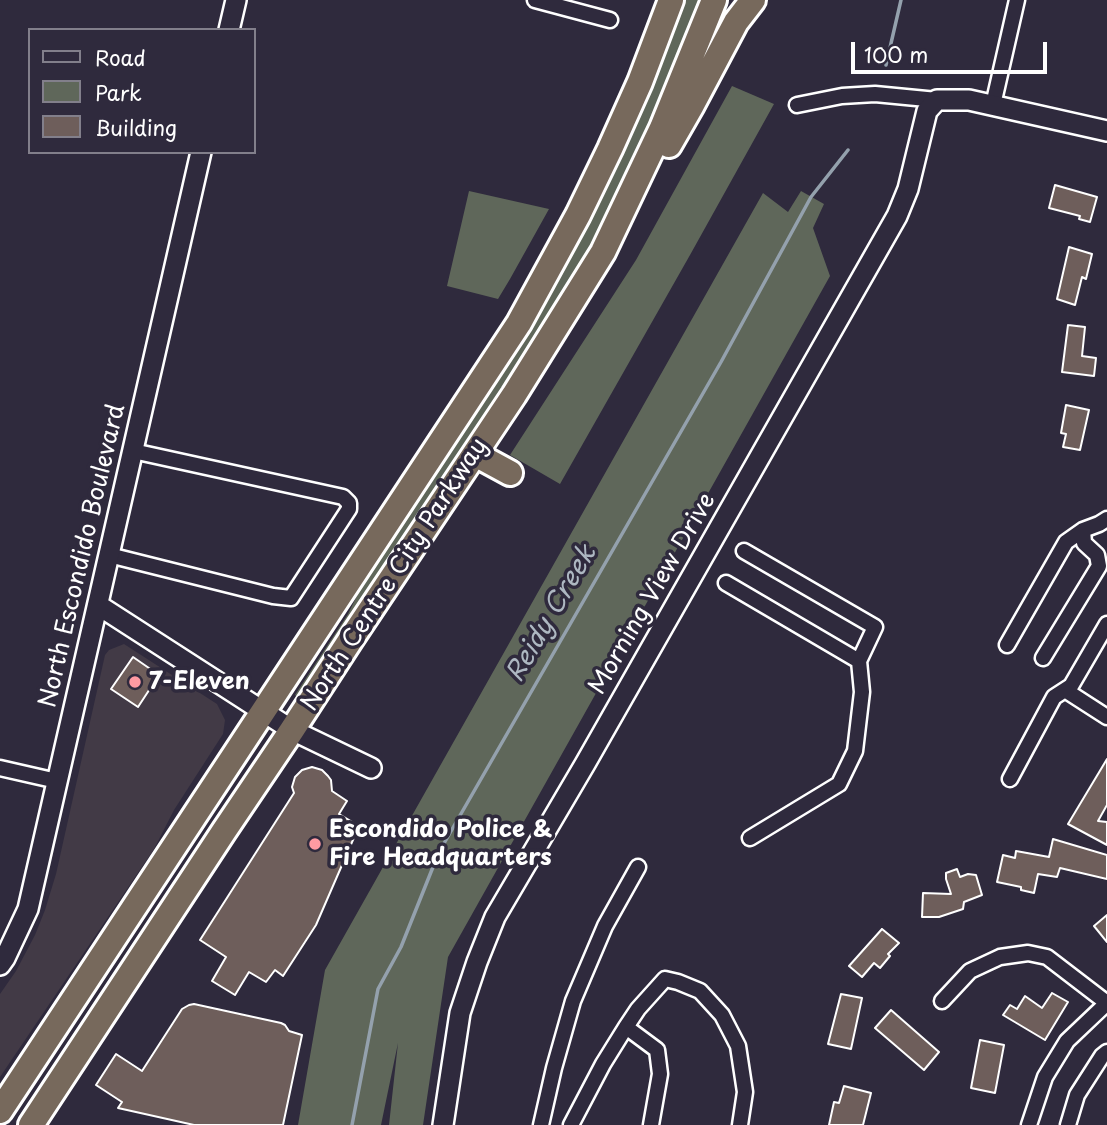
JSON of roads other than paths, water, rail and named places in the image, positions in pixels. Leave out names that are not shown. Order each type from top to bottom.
[{"type":"highway","name":"North Centre City Parkway","points":[[0,1111],[519,323],[578,215],[610,149],[640,82],[671,0]]},
{"type":"highway","name":"North Centre City Parkway","points":[[32,1125],[223,831],[555,332],[603,252],[662,128],[714,0]]},
{"type":"highway","points":[[603,252],[692,105],[736,22],[753,0]]},
{"type":"highway","points":[[475,454],[510,473]]},
{"type":"street","points":[[229,28],[236,0]]},
{"type":"street","points":[[535,0],[610,20]]},
{"type":"street","points":[[993,105],[1017,0]]},
{"type":"street","points":[[797,104],[842,96],[875,94],[969,100],[1107,131]]},
{"type":"street","name":"Morning View Drive","points":[[443,1125],[460,1013],[495,917],[897,216],[908,189],[928,111],[937,100]]},
{"type":"street","name":"North Escondido Boulevard","points":[[0,965],[28,909],[201,154]]},
{"type":"street","points":[[108,555],[273,596],[291,598],[349,509],[349,503],[343,497],[133,451]]},
{"type":"street","points":[[1007,645],[1066,542],[1083,530],[1107,519]]},
{"type":"street","points":[[1043,658],[1099,566],[1097,555],[1084,543],[1083,530]]},
{"type":"street","points":[[744,551],[875,627],[859,661],[862,692],[855,751],[839,784],[750,838]]},
{"type":"street","points":[[726,583],[859,661]]},
{"type":"street","points":[[98,605],[292,730],[371,768]]},
{"type":"street","points":[[1010,779],[1054,697],[1071,686],[1107,624]]},
{"type":"street","points":[[1065,690],[1107,717]]},
{"type":"street","points":[[0,768],[57,781]]},
{"type":"street","points":[[541,1125],[573,1001],[605,926],[638,867]]},
{"type":"street","points":[[942,1001],[970,971],[1000,957],[1028,953],[1047,957],[1107,1003],[1067,1041],[1045,1077],[1029,1125]]},
{"type":"street","points":[[571,1125],[626,1027],[665,979],[700,991],[722,1015],[738,1045],[746,1092],[740,1125]]},
{"type":"street","points":[[626,1027],[657,1050],[660,1074],[651,1125]]},
{"type":"street","points":[[1068,1125],[1077,1096],[1107,1052]]},
{"type":"waterway","name":"Reidy Creek","points":[[886,65],[901,0]]},
{"type":"waterway","name":"Reidy Creek","points":[[352,1125],[378,989],[401,947],[439,852],[721,362],[811,197],[848,150]]},
{"type":"place","name":"7-Eleven","points":[[135,682]]},
{"type":"place","name":"Escondido Police & Fire Headquarters","points":[[315,844]]}]
